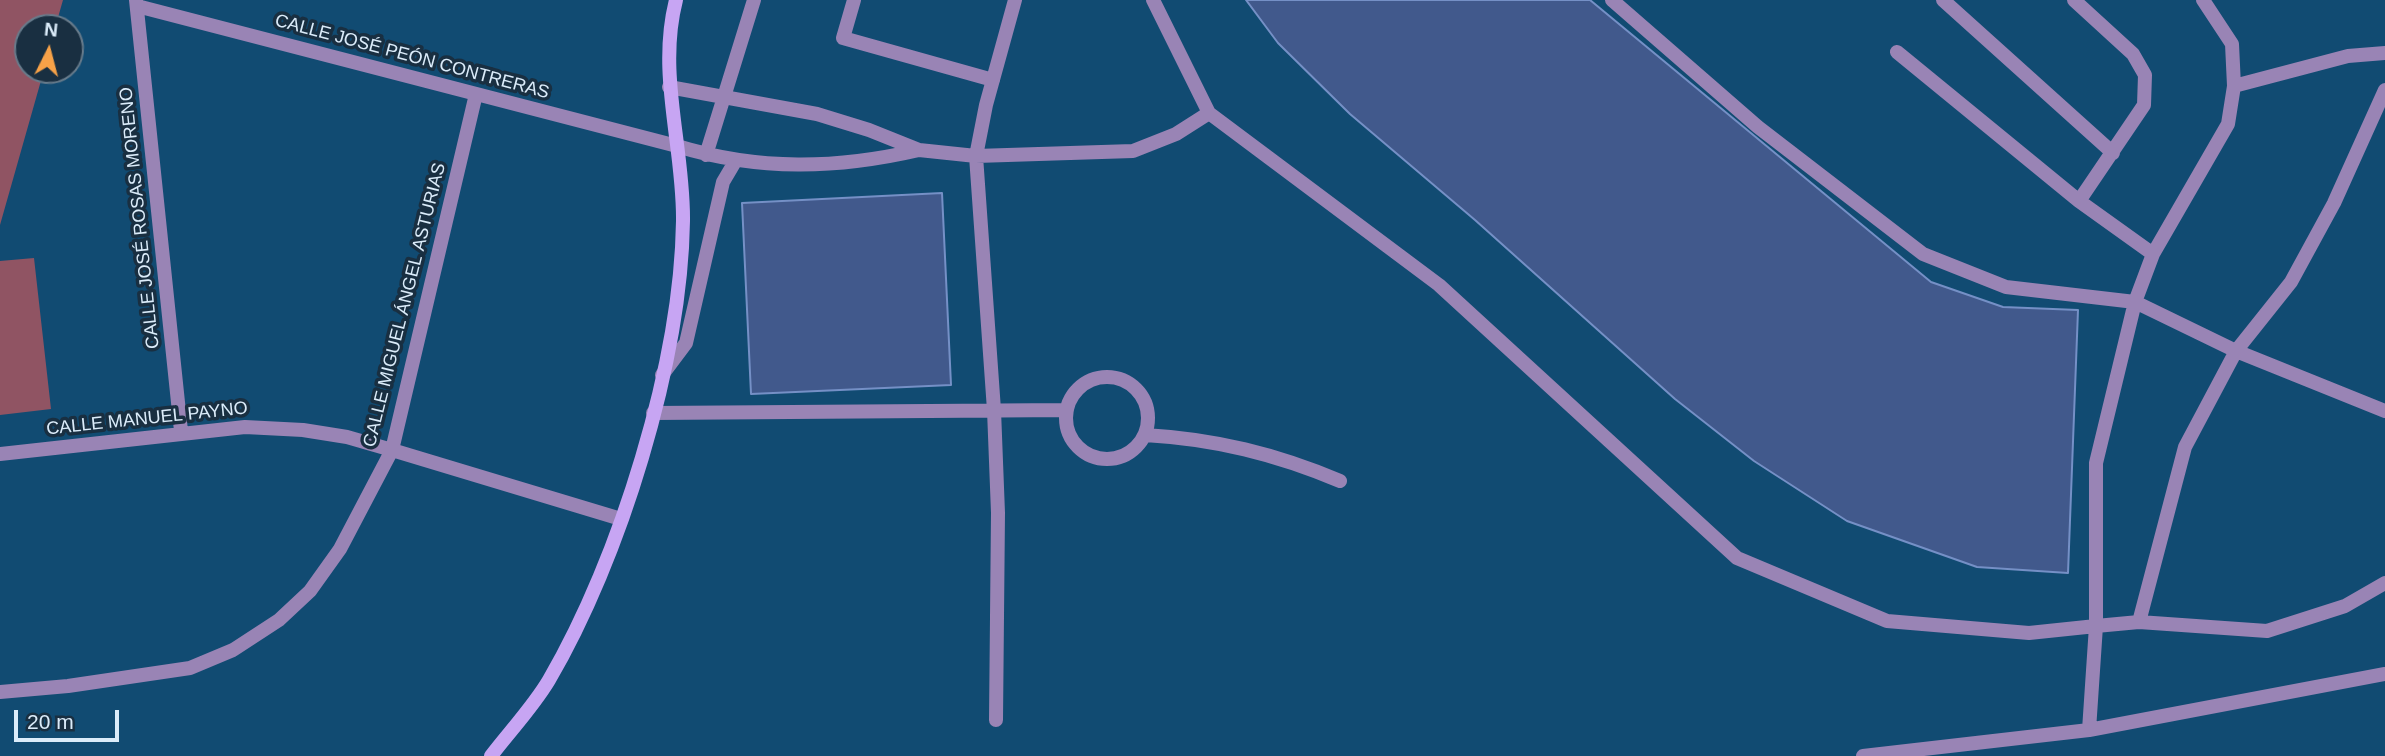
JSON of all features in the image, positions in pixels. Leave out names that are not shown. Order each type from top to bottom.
[{"type":"street","points":[[491,756],[547,682],[591,601],[621,519],[653,413],[683,257],[684,196],[669,87],[669,54],[676,0]]},
{"type":"street","points":[[706,155],[754,0]]},
{"type":"street","points":[[854,0],[843,38],[993,80]]},
{"type":"street","points":[[996,720],[998,564],[995,410],[976,156],[1015,0]]},
{"type":"street","points":[[1153,0],[1209,113],[1439,285],[1737,558],[1887,621],[2029,633],[2139,622],[2267,631],[2345,606],[2385,583]]},
{"type":"street","points":[[1612,0],[1758,127],[1923,254],[2006,287],[2135,302],[2236,351],[2385,411]]},
{"type":"street","points":[[1943,0],[2113,153]]},
{"type":"street","points":[[2074,0],[2133,54],[2145,75],[2144,104],[2079,201]]},
{"type":"street","points":[[2089,730],[2096,626],[2096,463],[2135,302],[2154,254],[2228,124],[2235,86],[2232,44],[2203,0]]},
{"type":"street","name":"CALLE JOSÉ PEÓN CONTRERAS","points":[[137,3],[706,155],[813,167],[866,162],[919,150]]},
{"type":"street","name":"CALLE JOSÉ ROSAS MORENO","points":[[137,3],[181,432]]},
{"type":"street","points":[[1897,52],[2079,201],[2154,254]]},
{"type":"street","points":[[2235,86],[2348,56],[2385,53]]},
{"type":"street","points":[[669,87],[817,114],[869,130],[919,150],[976,156],[1133,151],[1176,134],[1209,113]]},
{"type":"street","points":[[2139,622],[2185,447],[2236,351],[2291,282],[2382,107],[2385,90]]},
{"type":"street","name":"CALLE MIGUEL ÁNGEL ASTURIAS","points":[[0,692],[68,686],[190,668],[233,650],[279,620],[310,591],[340,549],[392,450],[476,94]]},
{"type":"street","points":[[661,376],[686,343],[723,182],[736,160]]},
{"type":"street","points":[[1112,377],[1126,381],[1139,391],[1146,404],[1148,419],[1145,435],[1128,453],[1102,458],[1078,446],[1070,436],[1067,410],[1072,396],[1090,381],[1112,377]]},
{"type":"street","points":[[653,413],[1067,410]]},
{"type":"street","name":"CALLE MANUEL PAYNO","points":[[0,454],[181,432],[245,427],[303,430],[347,437],[621,519]]},
{"type":"street","points":[[1145,435],[1225,443],[1290,461],[1340,481]]},
{"type":"street","points":[[1863,756],[2089,730],[2385,674]]},
{"type":"shaded area","points":[[0,0],[63,0],[59,14],[14,14],[14,84],[40,84],[0,225]]},
{"type":"shaded area","points":[[34,258],[51,409],[0,415],[0,261]]},
{"type":"building","points":[[1246,0],[1590,0],[1931,282],[2003,307],[2078,310],[2068,573],[1977,567],[1847,521],[1754,461],[1675,399],[1475,220],[1350,114],[1278,43]]},
{"type":"building","points":[[942,193],[951,385],[751,394],[742,203]]}]
